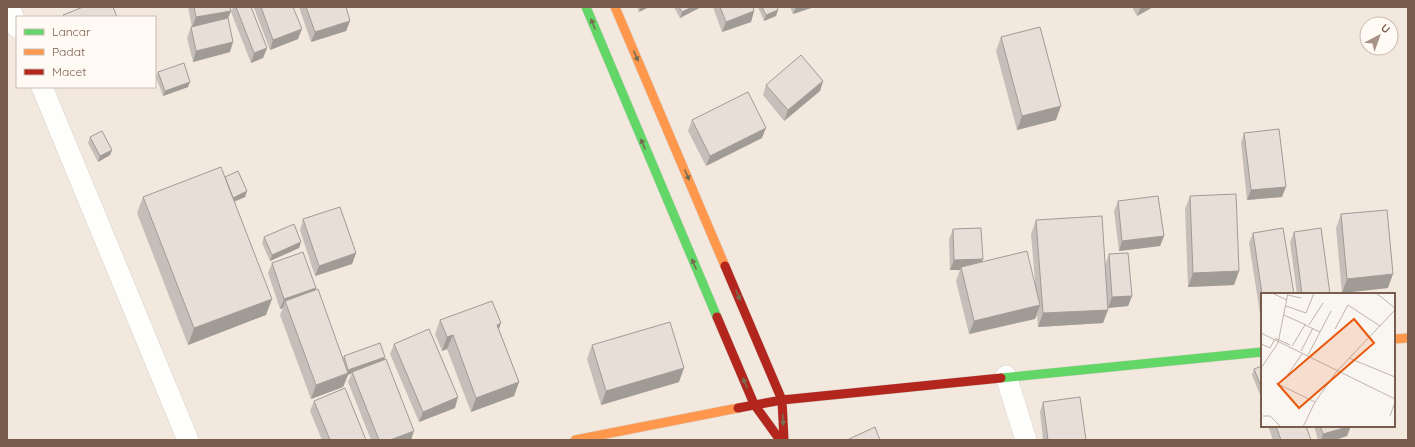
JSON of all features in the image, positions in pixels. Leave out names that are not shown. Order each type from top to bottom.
[{"type":"main road","points":[[586,7],[754,404],[780,440]]},
{"type":"main road","points":[[615,7],[782,400],[784,440]]},
{"type":"main road","points":[[1395,339],[1408,338]]},
{"type":"main road","points":[[575,440],[754,404],[782,400],[1006,376],[1261,352]]},
{"type":"street","points":[[9,7],[16,24]]},
{"type":"street","points":[[42,88],[188,440]]},
{"type":"street","points":[[1006,376],[1026,440]]},
{"type":"shaded area","points":[[7,7],[1408,7],[1408,440],[7,440]]},
{"type":"building","points":[[83,7],[113,7],[117,16],[64,16]]},
{"type":"building","points":[[194,7],[230,7],[231,11],[196,17]]},
{"type":"building","points":[[236,7],[251,7],[267,48],[254,53]]},
{"type":"building","points":[[261,7],[293,7],[302,29],[273,40]]},
{"type":"building","points":[[306,7],[346,7],[350,21],[315,32]]},
{"type":"building","points":[[679,7],[692,7],[682,12]]},
{"type":"building","points":[[720,7],[753,7],[754,11],[726,22]]},
{"type":"building","points":[[762,7],[777,7],[778,10],[766,15]]},
{"type":"building","points":[[228,18],[233,42],[196,51],[191,27]]},
{"type":"building","points":[[1040,27],[1061,106],[1022,116],[1001,37]]},
{"type":"building","points":[[801,55],[823,81],[788,110],[766,85]]},
{"type":"building","points":[[184,63],[190,82],[165,91],[158,72]]},
{"type":"building","points":[[748,92],[766,128],[710,156],[692,120]]},
{"type":"building","points":[[1279,129],[1286,187],[1251,190],[1244,133]]},
{"type":"building","points":[[102,131],[112,150],[100,156],[90,137]]},
{"type":"building","points":[[221,167],[272,299],[194,328],[143,197]]},
{"type":"building","points":[[238,171],[247,191],[233,198],[225,177]]},
{"type":"building","points":[[1236,194],[1239,271],[1193,273],[1190,196]]},
{"type":"building","points":[[1158,196],[1164,236],[1122,241],[1118,201]]},
{"type":"building","points":[[340,207],[356,253],[319,266],[303,219]]},
{"type":"building","points":[[1387,210],[1393,274],[1347,279],[1341,214]]},
{"type":"building","points":[[1102,216],[1108,310],[1043,313],[1036,220]]},
{"type":"building","points":[[294,224],[301,242],[272,255],[264,237]]},
{"type":"building","points":[[981,228],[983,259],[954,260],[953,229]]},
{"type":"building","points":[[1283,228],[1294,293],[1262,293],[1253,233]]},
{"type":"building","points":[[1321,228],[1330,293],[1302,293],[1294,232]]},
{"type":"building","points":[[1027,251],[1040,305],[974,321],[961,267]]},
{"type":"building","points":[[303,252],[316,288],[284,299],[272,263]]},
{"type":"building","points":[[1128,253],[1132,296],[1112,297],[1109,254]]},
{"type":"building","points":[[318,289],[348,373],[316,385],[285,301]]},
{"type":"building","points":[[492,301],[501,323],[497,325],[519,382],[476,398],[453,335],[447,337],[440,320]]},
{"type":"building","points":[[670,322],[684,368],[606,391],[592,345]]},
{"type":"building","points":[[429,329],[458,397],[423,412],[394,344]]},
{"type":"building","points":[[380,343],[385,357],[348,370],[344,356]]},
{"type":"building","points":[[386,359],[414,431],[390,440],[379,440],[352,372]]},
{"type":"building","points":[[1261,366],[1261,386],[1254,369]]},
{"type":"building","points":[[345,388],[366,440],[330,440],[314,401]]},
{"type":"building","points":[[1080,397],[1086,440],[1048,440],[1043,402]]},
{"type":"building","points":[[875,427],[880,440],[847,440]]},
{"type":"building","points":[[1276,427],[1306,427],[1311,440],[1281,440]]},
{"type":"building","points":[[1320,427],[1348,427],[1323,434]]},
{"type":"traffic: fast","points":[[586,7],[717,317]]},
{"type":"traffic: fast","points":[[1001,378],[1261,352]]},
{"type":"traffic: slow","points":[[615,7],[725,266]]},
{"type":"traffic: slow","points":[[1395,339],[1408,338]]},
{"type":"traffic: slow","points":[[575,440],[738,408]]},
{"type":"traffic: jam","points":[[725,266],[782,400],[784,440]]},
{"type":"traffic: jam","points":[[717,317],[754,404],[780,440]]},
{"type":"traffic: jam","points":[[738,408],[782,400],[1001,378]]}]
